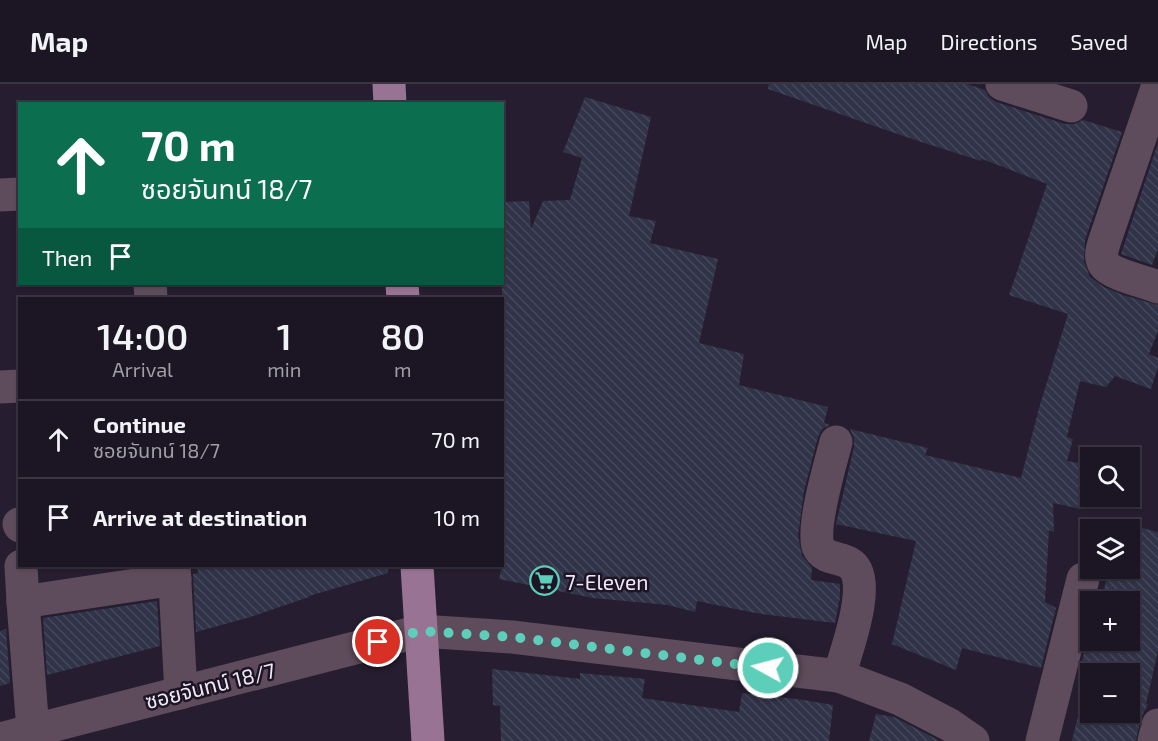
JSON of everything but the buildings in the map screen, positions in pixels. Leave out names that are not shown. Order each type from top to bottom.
[{"type":"main road","points":[[389,84],[390,102]]},
{"type":"main road","points":[[417,567],[428,741]]},
{"type":"street","points":[[1002,84],[1071,106]]},
{"type":"street","points":[[1158,85],[1101,255],[1104,264],[1112,270],[1158,287]]},
{"type":"street","points":[[0,195],[18,194]]},
{"type":"street","points":[[0,387],[18,386]]},
{"type":"street","points":[[836,442],[819,516],[817,540],[819,550],[828,556],[851,563],[858,573],[861,587],[839,676]]},
{"type":"street","points":[[21,567],[33,731]]},
{"type":"street","points":[[23,602],[174,572],[181,693]]},
{"type":"street","points":[[1042,741],[1083,579]]},
{"type":"street","name":"ซอยจันทน์ 18/7","points":[[0,739],[420,631],[512,637],[839,676],[900,699],[950,725],[974,741]]},
{"type":"street","points":[[1154,741],[1158,725]]},
{"type":"place","name":"7-Eleven","points":[[544,581]]},
{"type":"route","points":[[378,642],[420,631],[512,637],[768,668]]}]
